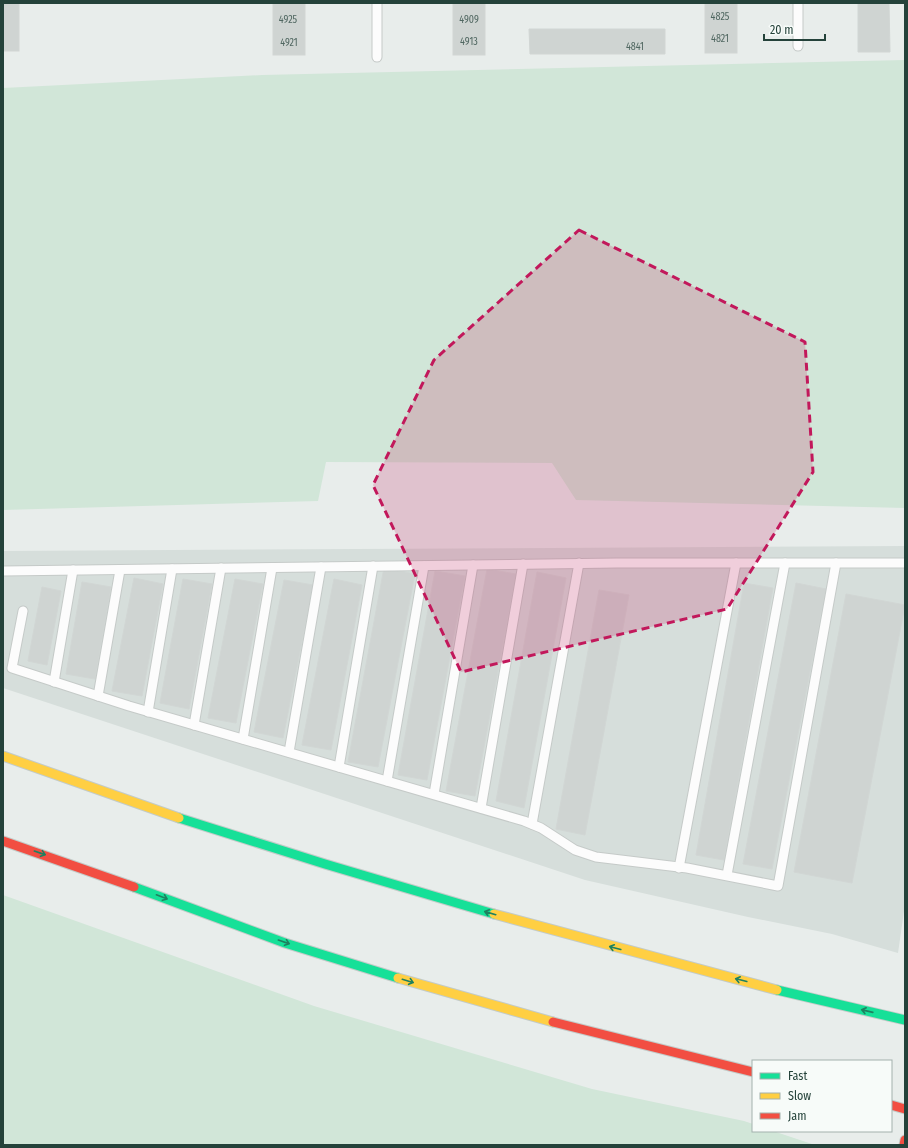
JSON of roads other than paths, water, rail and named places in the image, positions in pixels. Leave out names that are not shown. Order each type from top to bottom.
[{"type":"main road","points":[[3,756],[120,798],[364,876],[590,941],[818,1000],[905,1020]]},
{"type":"main road","points":[[3,841],[149,892],[285,943],[535,1017],[752,1072]]},
{"type":"main road","points":[[892,1105],[905,1109]]},
{"type":"main road","points":[[904,1145],[905,1140]]},
{"type":"lane","points":[[377,3],[377,57]]},
{"type":"lane","points":[[798,3],[798,46]]},
{"type":"lane","points":[[532,824],[580,563]]},
{"type":"lane","points":[[3,571],[580,563],[905,563]]},
{"type":"lane","points":[[679,868],[736,563]]},
{"type":"lane","points":[[727,875],[785,563]]},
{"type":"lane","points":[[23,611],[12,668],[148,712],[243,738],[532,824],[575,850],[596,857],[727,875],[778,886],[836,563]]},
{"type":"lane","points":[[481,808],[523,564]]},
{"type":"lane","points":[[434,794],[473,565]]},
{"type":"lane","points":[[338,767],[373,566]]},
{"type":"lane","points":[[387,781],[424,566]]},
{"type":"lane","points":[[289,752],[321,567]]},
{"type":"lane","points":[[194,725],[221,568]]},
{"type":"lane","points":[[243,738],[272,568]]},
{"type":"lane","points":[[148,712],[172,569]]},
{"type":"lane","points":[[54,682],[73,570]]},
{"type":"lane","points":[[98,696],[120,570]]}]
